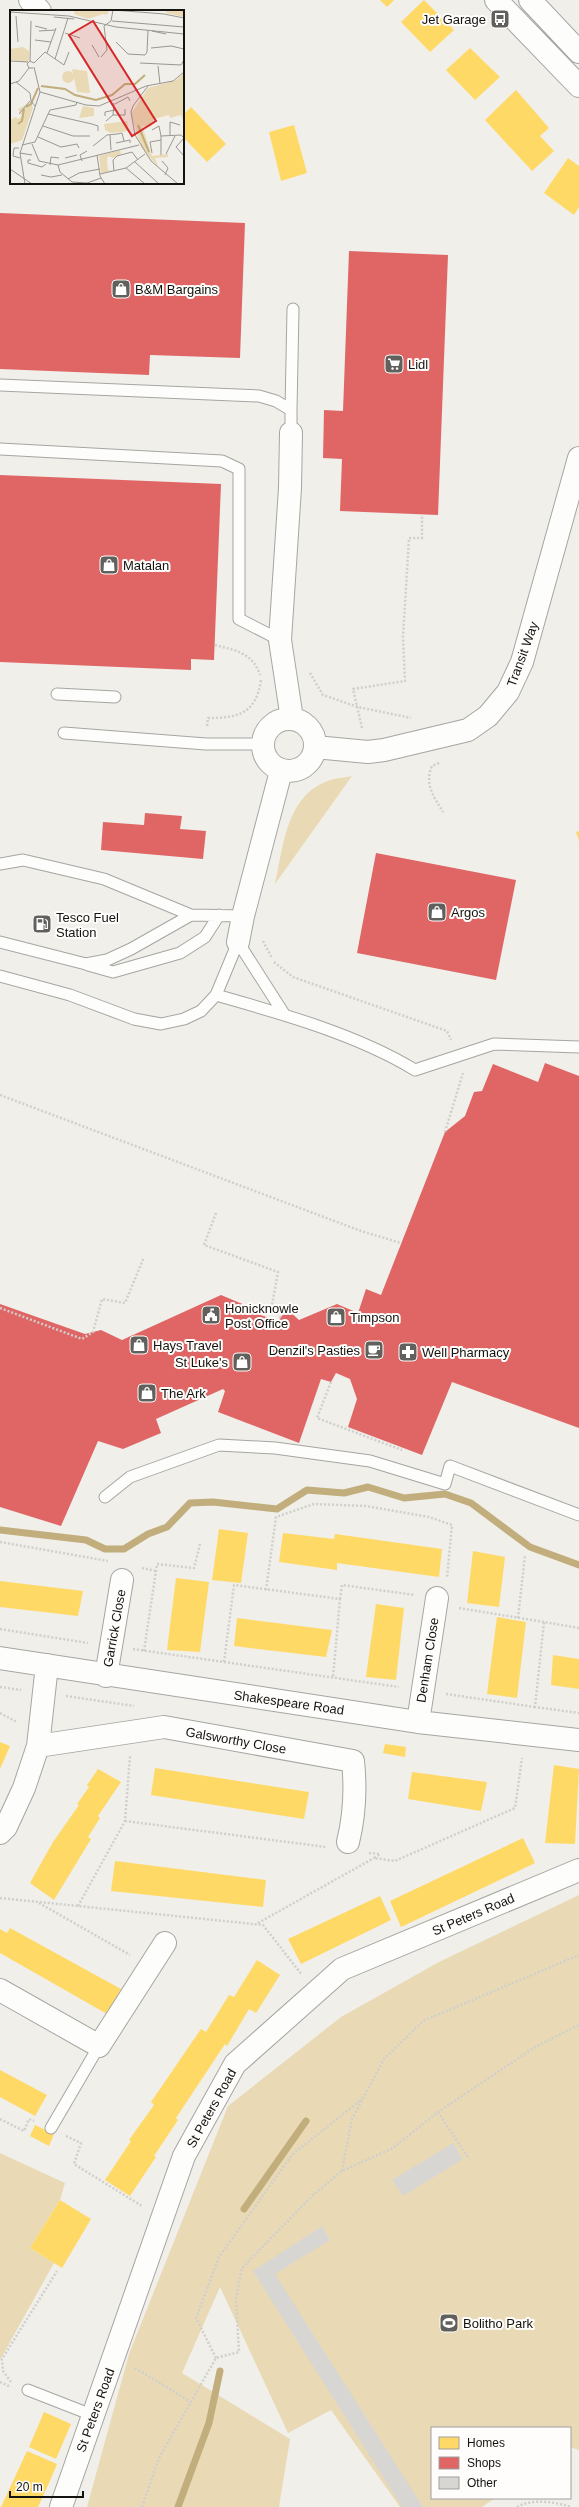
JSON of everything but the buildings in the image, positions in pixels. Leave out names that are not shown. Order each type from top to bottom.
[{"type":"street","points":[[30,0],[39,10]]},
{"type":"street","points":[[496,0],[579,86]]},
{"type":"street","points":[[530,0],[579,52]]},
{"type":"street","points":[[291,434],[290,488],[281,645],[292,719]]},
{"type":"street","name":"Transit Way","points":[[315,747],[368,752],[384,750],[468,730],[488,716],[508,692],[522,662],[579,458]]},
{"type":"street","points":[[292,719],[306,726],[314,739],[315,747],[310,762],[304,767],[289,772],[281,771],[267,761],[262,744],[268,728],[275,723],[292,719]]},
{"type":"street","points":[[238,942],[243,916],[281,771]]},
{"type":"street","name":"Garrick Close","points":[[106,1676],[122,1580]]},
{"type":"street","name":"Denham Close","points":[[418,1722],[441,1599]]},
{"type":"street","name":"Shakespeare Road","points":[[0,1658],[106,1676],[418,1722],[579,1740]]},
{"type":"street","points":[[0,1833],[6,1827],[24,1788],[38,1746],[47,1665]]},
{"type":"street","name":"Galsworthy Close","points":[[38,1746],[164,1727],[353,1761],[356,1791],[355,1810],[348,1842]]},
{"type":"street","name":"St Peters Road","points":[[61,2507],[184,2156],[235,2064],[342,1969],[579,1870]]},
{"type":"street","points":[[0,1990],[99,2046],[166,1943]]},
{"type":"lane","points":[[291,434],[293,309]]},
{"type":"lane","points":[[0,385],[259,396],[276,400],[291,410]]},
{"type":"lane","points":[[0,449],[222,461],[239,469],[239,619],[281,645]]},
{"type":"lane","points":[[58,694],[115,697]]},
{"type":"lane","points":[[64,734],[206,744],[262,744]]},
{"type":"lane","points":[[0,864],[23,860],[104,879],[191,915],[243,916]]},
{"type":"lane","points":[[86,964],[107,960],[131,949],[191,915]]},
{"type":"lane","points":[[0,942],[113,972],[180,953],[205,937],[219,915]]},
{"type":"lane","points":[[0,976],[70,995],[134,1018],[161,1024],[184,1019],[201,1011],[216,995],[238,942]]},
{"type":"lane","points":[[238,942],[284,1014]]},
{"type":"lane","points":[[216,995],[284,1014],[395,1058],[415,1070],[494,1044],[579,1047]]},
{"type":"lane","points":[[105,1497],[130,1477],[219,1445],[274,1448],[370,1461],[445,1484],[450,1466],[579,1515]]},
{"type":"lane","points":[[51,2128],[99,2046]]},
{"type":"lane","points":[[28,2390],[92,2415]]},
{"type":"path","points":[[368,752],[353,689],[405,681],[403,638],[410,538],[422,538],[422,515]]},
{"type":"path","points":[[206,744],[208,718],[232,718],[244,712],[253,703],[259,692],[261,679],[258,669],[248,656],[240,652],[215,645]]},
{"type":"path","points":[[281,645],[300,656],[323,695],[358,707],[417,720]]},
{"type":"path","points":[[432,766],[428,774],[430,791],[443,812]]},
{"type":"path","points":[[243,916],[265,944],[274,963],[294,977],[447,1031],[463,1070],[445,1132]]},
{"type":"path","points":[[0,1095],[361,1231],[402,1243]]},
{"type":"path","points":[[216,1213],[204,1245],[278,1272],[272,1305],[281,1318]]},
{"type":"path","points":[[0,1308],[82,1339],[93,1332],[102,1299],[125,1303],[144,1257]]},
{"type":"path","points":[[331,1382],[317,1418],[407,1452]]},
{"type":"path","points":[[266,1590],[276,1517],[314,1504],[366,1506],[429,1517],[452,1525],[441,1599],[444,1606],[579,1628]]},
{"type":"path","points":[[0,1542],[110,1562]]},
{"type":"path","points":[[144,1651],[157,1564],[194,1568],[200,1544]]},
{"type":"path","points":[[518,1618],[526,1555]]},
{"type":"path","points":[[141,1568],[156,1571]]},
{"type":"path","points":[[224,1662],[234,1585],[340,1599]]},
{"type":"path","points":[[333,1677],[342,1585],[441,1599]]},
{"type":"path","points":[[535,1707],[544,1622]]},
{"type":"path","points":[[0,1629],[579,1713]]},
{"type":"path","points":[[78,1906],[125,1821],[132,1732]]},
{"type":"path","points":[[257,1924],[374,1858]]},
{"type":"path","points":[[37,1902],[150,1966]]},
{"type":"path","points":[[342,2171],[352,2119],[384,2059],[423,2021],[579,1955]]},
{"type":"path","points":[[142,2507],[159,2458],[216,2358],[239,2352],[236,2298],[242,2268],[312,2196],[342,2171],[393,2148],[438,2112],[535,2047],[579,2025]]},
{"type":"path","points":[[216,2358],[196,2318],[219,2257],[292,2155],[364,2098]]},
{"type":"path","points":[[438,2112],[469,2159]]},
{"type":"path","points":[[0,2119],[24,2131],[29,2119],[81,2143],[74,2164],[162,2219]]},
{"type":"path","points":[[28,2390],[11,2382],[3,2371],[2,2359],[57,2271]]},
{"type":"path","points":[[114,2357],[191,2402]]},
{"type":"path","points":[[517,2507],[523,2504],[551,2502],[571,2507]]},
{"type":"shaded area","points":[[352,776],[275,884],[288,826],[294,812],[302,800],[312,790],[325,782]]},
{"type":"shaded area","points":[[579,1895],[579,2450],[571,2447],[571,2427],[431,2427],[431,2499],[494,2499],[482,2507],[400,2507],[331,2410],[288,2433],[220,2287],[182,2373],[290,2439],[279,2507],[87,2507],[129,2354],[228,2106],[341,2017],[439,1962]]},
{"type":"shaded area","points":[[0,2153],[65,2183],[60,2200],[30,2248],[54,2263],[0,2360]]},
{"type":"waterway","points":[[0,1530],[86,1540],[105,1549],[124,1549],[148,1534],[167,1527],[190,1503],[213,1502],[277,1509],[307,1490],[344,1493],[368,1487],[404,1498],[445,1494],[471,1503],[530,1547],[579,1565]]},
{"type":"waterway","points":[[244,2209],[306,2121]]},
{"type":"waterway","points":[[178,2507],[209,2423],[220,2371]]},
{"type":"place","name":"Jet Garage","points":[[500,19]]},
{"type":"place","name":"B&M Bargains","points":[[121,289]]},
{"type":"place","name":"Lidl","points":[[394,364]]},
{"type":"place","name":"Matalan","points":[[109,565]]},
{"type":"place","name":"Argos","points":[[437,912]]},
{"type":"place","name":"Tesco Fuel Station","points":[[42,924]]},
{"type":"place","name":"Honicknowle Post Office","points":[[211,1315]]},
{"type":"place","name":"Timpson","points":[[336,1317]]},
{"type":"place","name":"Hays Travel","points":[[139,1345]]},
{"type":"place","name":"Denzil's Pasties","points":[[374,1350]]},
{"type":"place","name":"Well Pharmacy","points":[[408,1352]]},
{"type":"place","name":"St Luke's","points":[[242,1362]]},
{"type":"place","name":"The Ark","points":[[147,1393]]},
{"type":"place","name":"Bolitho Park","points":[[449,2323]]}]
